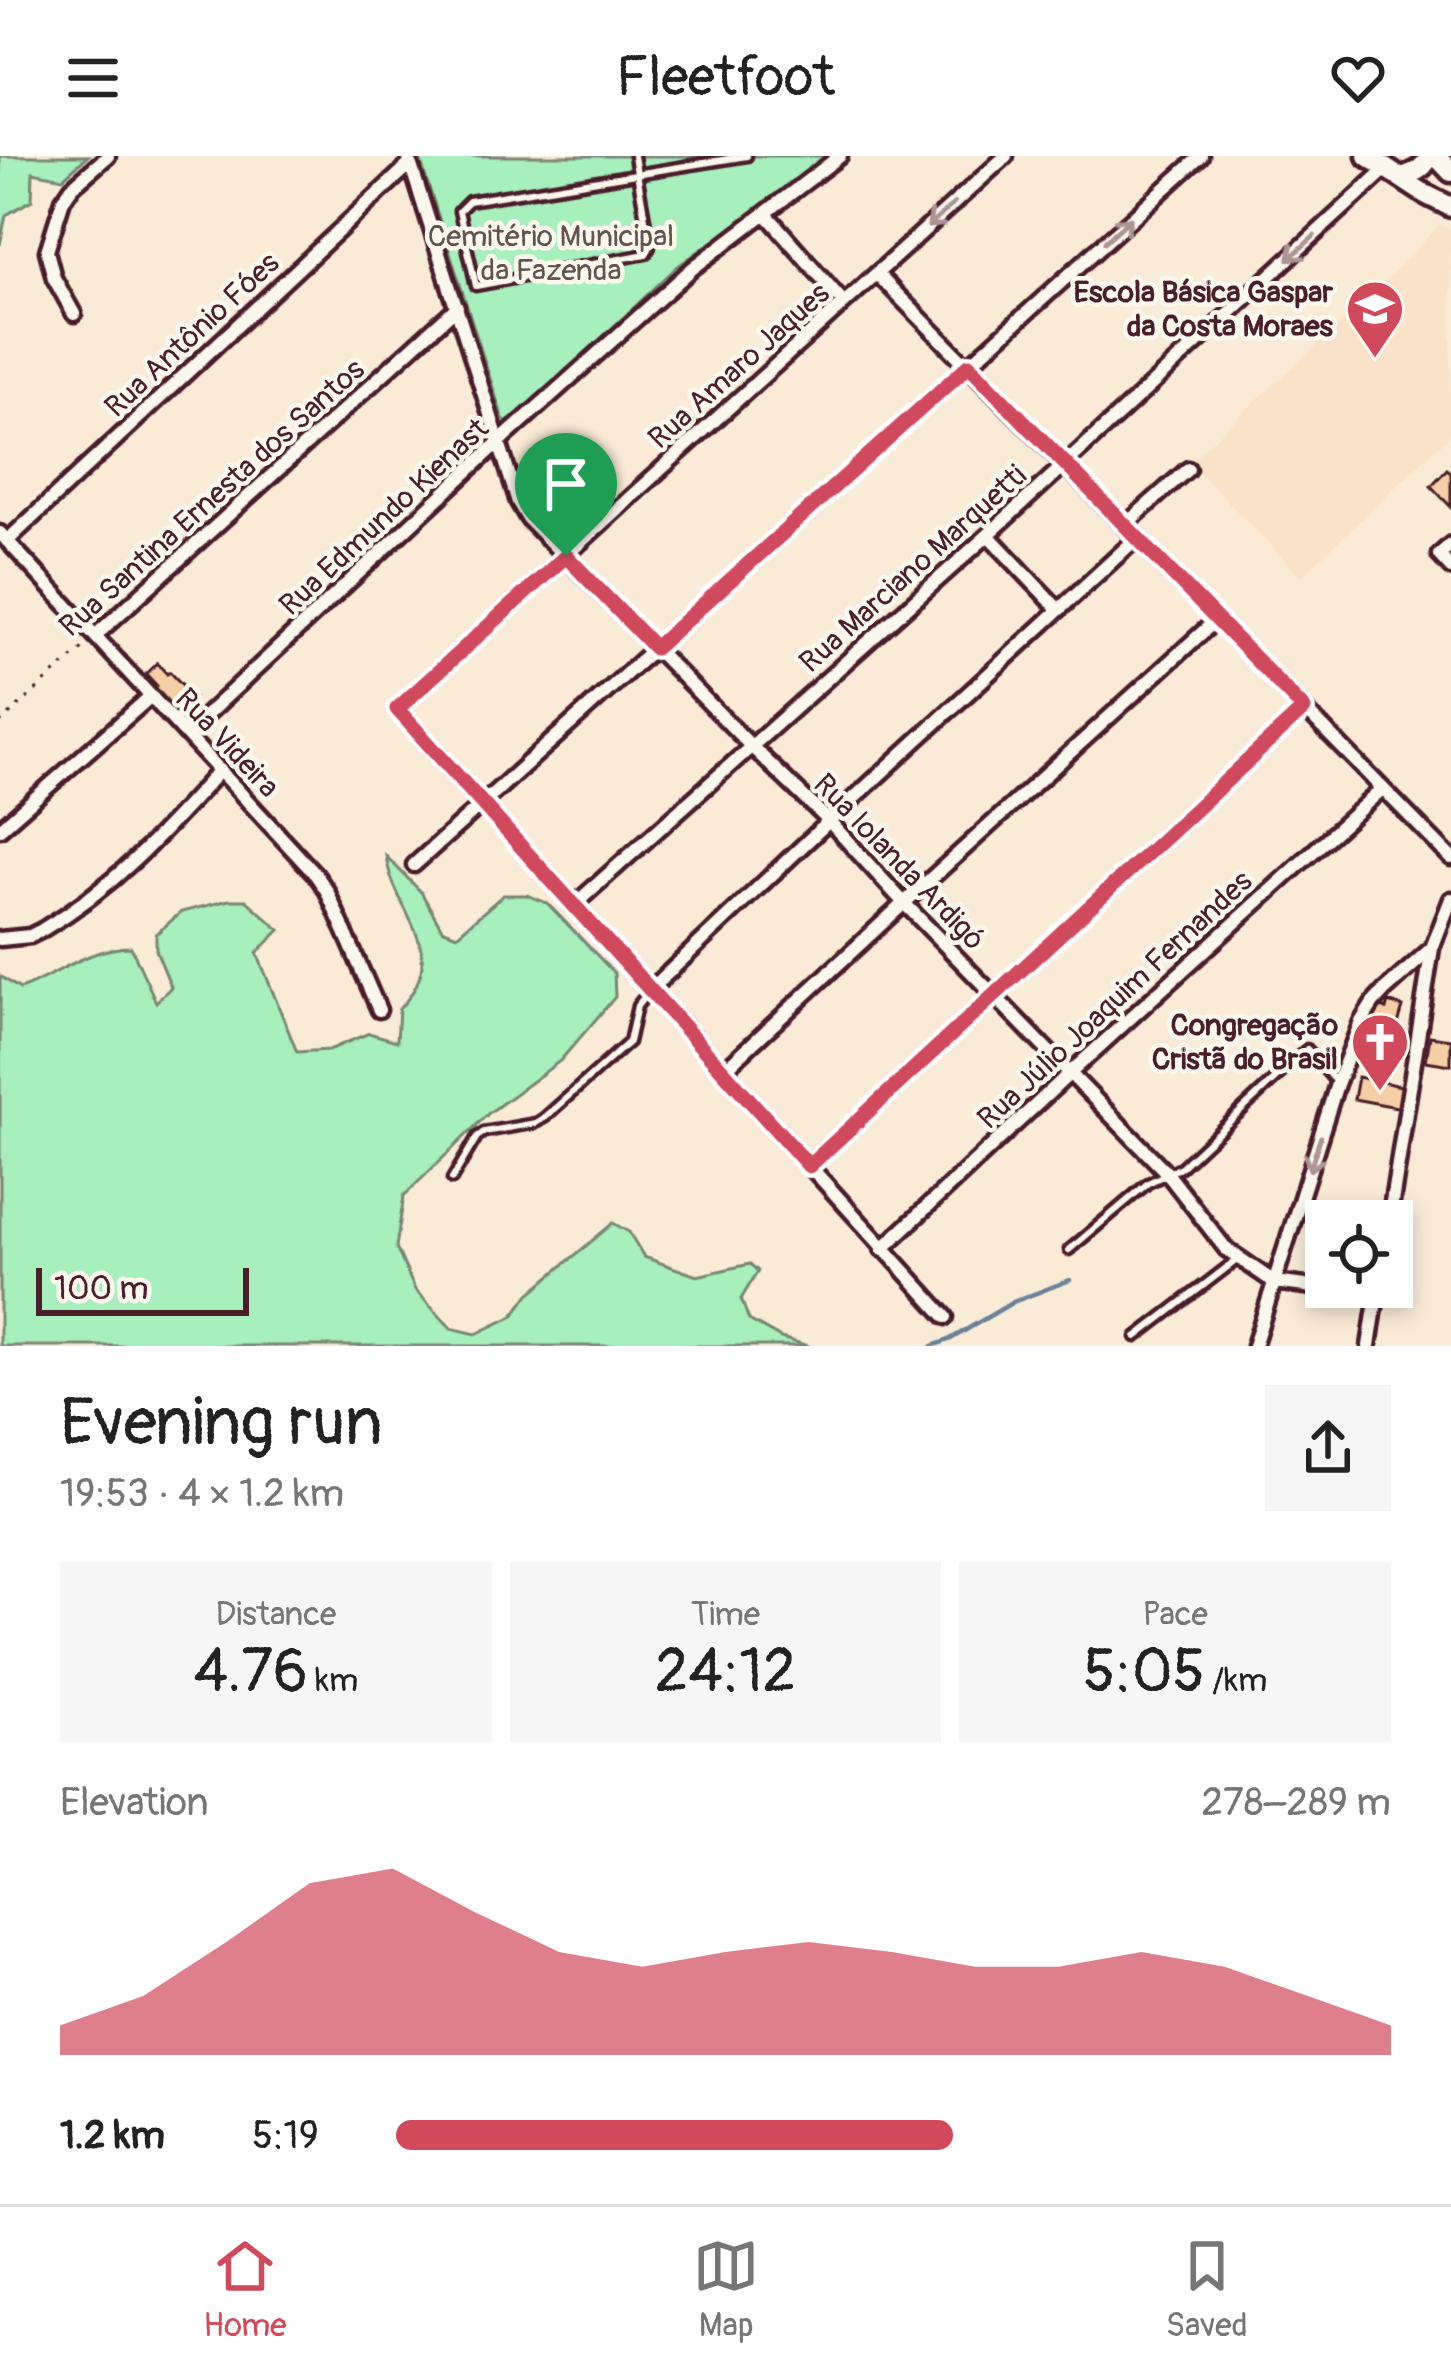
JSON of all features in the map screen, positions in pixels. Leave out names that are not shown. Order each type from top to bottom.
[{"type":"main road","points":[[1367,156],[1451,207]]},
{"type":"main road","points":[[1394,172],[1421,169],[1432,156],[1451,172]]},
{"type":"street","points":[[74,314],[54,278],[47,251],[71,187],[107,156]]},
{"type":"street","name":"Rua Edmundo Kienast","points":[[186,734],[499,442],[704,259],[840,156]]},
{"type":"street","name":"Rua Amaro Jaques","points":[[482,803],[397,709],[1006,156]]},
{"type":"street","points":[[414,865],[1201,156]]},
{"type":"street","name":"Rua Iolanda Ardigó","points":[[409,160],[523,512],[1167,1173],[1210,1231],[1238,1259],[1274,1282],[1305,1285]]},
{"type":"street","name":"Rua Antônio Fóes","points":[[3,537],[409,160]]},
{"type":"street","name":"Rua Marciano Marquetti","points":[[574,905],[1394,172]]},
{"type":"street","points":[[766,214],[844,303]]},
{"type":"street","points":[[877,274],[1451,858]]},
{"type":"street","name":"Rua Santina Ernesta dos Santos","points":[[95,636],[457,308]]},
{"type":"street","points":[[1124,526],[1188,469]]},
{"type":"street","points":[[988,535],[1059,610]]},
{"type":"street","name":"Rua Videira","points":[[3,537],[322,883],[379,1010]]},
{"type":"street","points":[[650,990],[1136,538]]},
{"type":"street","points":[[1451,544],[1439,555],[1451,568]]},
{"type":"street","points":[[723,1071],[1216,620]]},
{"type":"street","points":[[0,829],[151,696]]},
{"type":"street","points":[[809,1166],[1304,709]]},
{"type":"street","points":[[0,939],[42,930],[122,874],[220,770]]},
{"type":"street","name":"Rua Júlio Joaquim Fernandes","points":[[882,1249],[1382,789]]},
{"type":"street","points":[[482,803],[946,1317]]},
{"type":"street","points":[[1392,1200],[1432,948],[1451,899]]},
{"type":"street","points":[[1254,1346],[1361,1022],[1373,1003],[1432,948]]},
{"type":"street","points":[[1369,1346],[1375,1308]]},
{"type":"lane","points":[[634,156],[637,176],[650,247],[646,254],[480,286],[474,282],[459,211],[469,201],[637,176],[747,156]]},
{"type":"lane","points":[[452,1178],[477,1137],[536,1123],[629,1042],[637,1006],[650,990]]},
{"type":"lane","points":[[1069,1250],[1148,1183],[1181,1167],[1307,1049],[1337,1084]]},
{"type":"lane","points":[[1136,1337],[1238,1259]]},
{"type":"path","name":"Rua Santina Ernesta dos Santos","points":[[0,723],[95,636]]},
{"type":"shaded area","name":"Escola Básica Gaspar da Costa Moraes","points":[[1440,224],[1451,230],[1451,434],[1301,577],[1189,462],[1380,287]]},
{"type":"green space","points":[[0,156],[88,156],[63,178],[33,172],[32,200],[6,215],[0,245]]},
{"type":"green space","name":"Cemitério Municipal da Fazenda","points":[[419,156],[827,156],[678,266],[510,424],[503,419]]},
{"type":"green space","points":[[386,856],[421,892],[442,929],[457,935],[503,895],[527,895],[547,903],[614,973],[615,997],[560,1061],[489,1113],[404,1196],[396,1247],[415,1290],[451,1328],[476,1334],[513,1316],[529,1294],[613,1223],[629,1232],[644,1257],[697,1276],[750,1264],[758,1271],[741,1299],[749,1320],[781,1338],[809,1346],[0,1346],[0,976],[20,989],[88,957],[131,947],[156,1002],[171,987],[156,950],[156,934],[181,912],[246,900],[280,930],[257,953],[297,1052],[329,1050],[369,1033],[397,1041],[399,1009],[415,989],[421,952]]},
{"type":"building","points":[[1447,469],[1451,472],[1451,507],[1431,486]]},
{"type":"building","points":[[157,663],[194,697],[177,712],[146,674]]},
{"type":"building","points":[[1388,1002],[1403,1007],[1396,1031],[1368,1023],[1376,1005],[1386,1009]]},
{"type":"building","points":[[1389,1033],[1409,1036],[1406,1055],[1386,1053]]},
{"type":"building","points":[[1430,1036],[1451,1039],[1451,1065],[1426,1061]]},
{"type":"building","name":"Congregação Cristã do Brasil","points":[[1358,1077],[1406,1087],[1402,1108],[1354,1099]]},
{"type":"waterway","points":[[932,1346],[1013,1302],[1070,1280]]},
{"type":"place","name":"Escola Básica Gaspar da Costa Moraes","points":[[1375,360]]},
{"type":"place","name":"Congregação Cristã do Brasil","points":[[1380,1093]]},
{"type":"route","points":[[969,365],[1304,709],[809,1166],[397,709],[566,556],[655,648],[969,365]]}]
